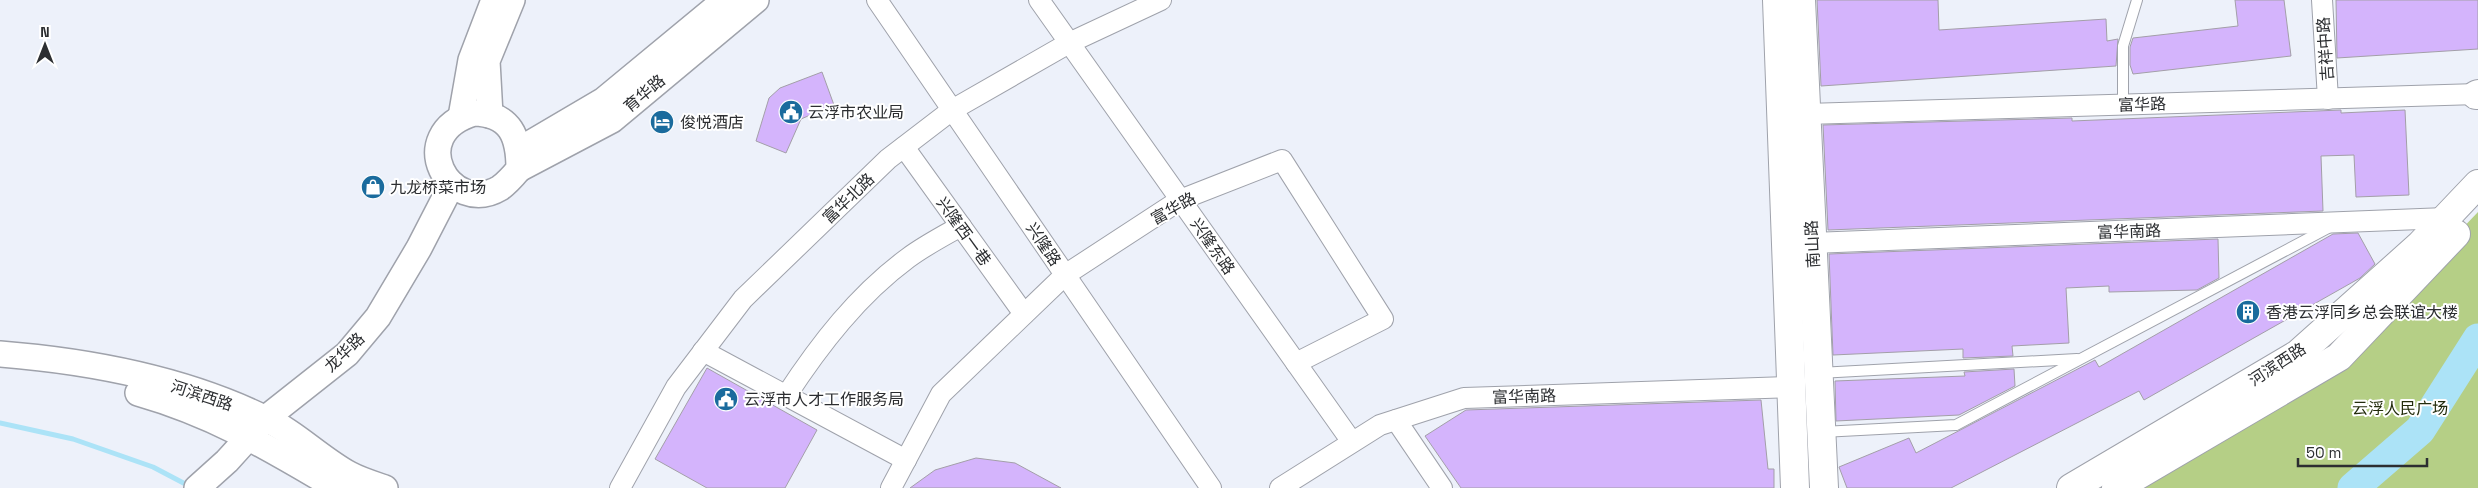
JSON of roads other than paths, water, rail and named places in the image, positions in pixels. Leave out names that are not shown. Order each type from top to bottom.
[{"type":"main road","name":"南山路","points":[[1777,0],[1795,488]]},
{"type":"main road","name":"南山路","points":[[1801,0],[1824,488]]},
{"type":"main road","name":"河滨西路","points":[[2071,488],[2298,354],[2420,245],[2478,184]]},
{"type":"main road","name":"河滨西路","points":[[2116,488],[2339,357],[2478,212]]},
{"type":"street","points":[[461,117],[471,60],[494,0]]},
{"type":"street","points":[[490,115],[487,61],[512,0]]},
{"type":"street","name":"育华路","points":[[519,159],[604,100],[725,0]]},
{"type":"street","name":"育华路","points":[[519,159],[612,120],[756,0]]},
{"type":"street","name":"兴隆路","points":[[877,0],[1211,488]]},
{"type":"street","name":"兴隆东路","points":[[1039,0],[1352,442]]},
{"type":"street","name":"富华北路","points":[[620,488],[676,387],[743,299],[888,159],[952,110],[1069,43],[1161,0]]},
{"type":"street","name":"吉祥中路","points":[[2322,0],[2328,99]]},
{"type":"street","name":"富华路","points":[[1806,114],[2477,94]]},
{"type":"street","points":[[474,113],[490,115],[508,125],[516,136],[519,159],[501,187],[488,193],[464,192],[452,184],[441,169],[438,152],[440,138],[449,125],[461,117],[474,113]]},
{"type":"street","name":"兴隆西一巷","points":[[904,147],[1024,314]]},
{"type":"street","name":"富华路","points":[[891,488],[941,394],[1065,275],[1180,200],[1282,160],[1383,319],[1296,363]]},
{"type":"street","name":"龙华路","points":[[197,488],[227,461],[258,427],[348,354],[378,317],[419,248],[452,184]]},
{"type":"street","name":"富华南路","points":[[1812,243],[2446,218]]},
{"type":"street","points":[[786,396],[818,347],[860,300],[908,258],[961,226]]},
{"type":"street","points":[[703,351],[906,460]]},
{"type":"street","name":"河滨西路","points":[[0,354],[93,365],[176,386],[350,474],[385,488]]},
{"type":"street","name":"河滨西路","points":[[0,370],[92,381],[170,402],[214,419],[258,427],[337,488]]},
{"type":"street","name":"富华南路","points":[[1280,488],[1380,425],[1464,398],[1791,387]]},
{"type":"street","points":[[1396,420],[1442,488]]},
{"type":"lane","points":[[2123,105],[2123,46],[2137,0]]},
{"type":"lane","points":[[1821,432],[1956,425],[2338,222]]},
{"type":"lane","points":[[1818,373],[2081,359]]},
{"type":"waterway","points":[[2353,488],[2420,430],[2478,339]]},
{"type":"waterway","points":[[0,423],[73,439],[153,467],[191,487]]},
{"type":"place","name":"云浮市农业局","points":[[791,112]]},
{"type":"place","name":"俊悦酒店","points":[[662,122]]},
{"type":"place","name":"九龙桥菜市场","points":[[373,187]]},
{"type":"place","name":"香港云浮同乡总会联谊大楼","points":[[2248,312]]},
{"type":"place","name":"云浮市人才工作服务局","points":[[726,399]]},
{"type":"park label","name":"云浮人民广场","points":[[2400,408]]}]
